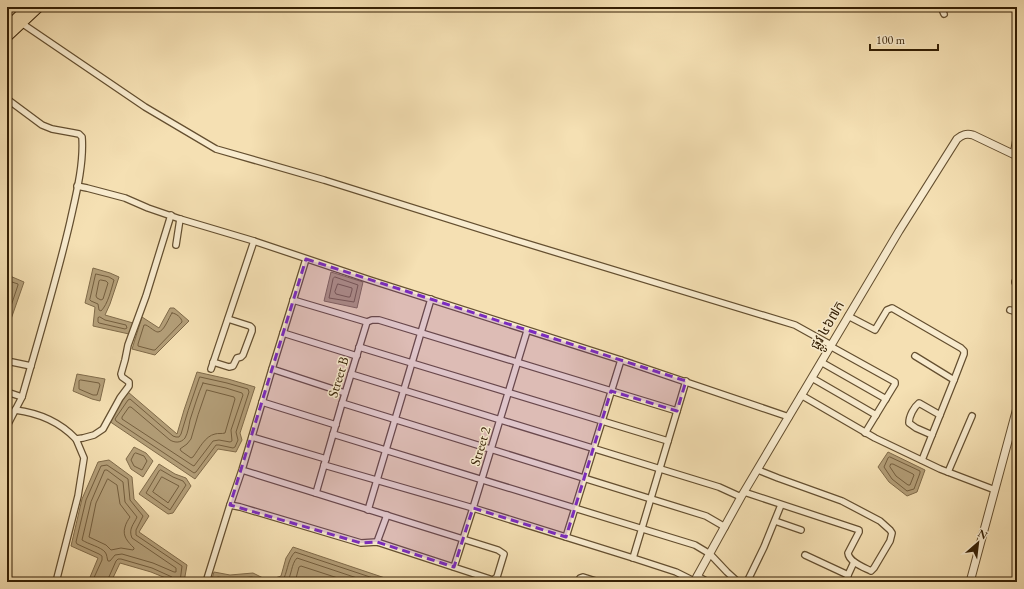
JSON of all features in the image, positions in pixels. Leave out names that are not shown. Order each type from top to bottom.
[{"type":"main road","points":[[7,37],[28,7]]},
{"type":"main road","points":[[7,27],[39,7]]},
{"type":"street","points":[[941,7],[944,14]]},
{"type":"street","points":[[18,21],[146,107],[216,149],[324,180],[512,240],[795,326],[895,382],[896,384],[866,433]]},
{"type":"street","points":[[7,98],[42,125],[52,129],[74,132],[82,137],[77,186],[65,244],[22,397],[7,426]]},
{"type":"street","name":"ផ្លូវ ៤៦៧ក","points":[[695,580],[898,230],[957,139],[962,135],[968,134],[1015,155]]},
{"type":"street","points":[[1015,155],[1017,138]]},
{"type":"street","points":[[77,186],[125,198],[148,208],[686,381],[789,417]]},
{"type":"street","points":[[76,439],[94,435],[103,429],[120,398],[129,386],[129,382],[122,377],[121,374],[128,345],[146,296],[171,215]]},
{"type":"street","points":[[176,245],[180,218]]},
{"type":"street","points":[[211,370],[254,241]]},
{"type":"street","points":[[206,582],[242,470],[306,259]]},
{"type":"street","points":[[368,510],[431,299]]},
{"type":"street","points":[[293,300],[366,322],[379,320],[677,411]]},
{"type":"street","points":[[848,316],[875,330],[888,310],[892,308],[964,351],[922,460]]},
{"type":"street","points":[[1010,310],[1017,312]]},
{"type":"street","points":[[213,362],[229,367],[233,366],[237,358],[243,355],[252,331],[250,326],[228,319]]},
{"type":"street","name":"Street B","points":[[316,493],[366,322]]},
{"type":"street","name":"Street 2","points":[[454,567],[527,331]]},
{"type":"street","points":[[283,333],[357,356]]},
{"type":"street","points":[[359,347],[668,441]]},
{"type":"street","points":[[915,356],[954,380]]},
{"type":"street","points":[[566,537],[620,360]]},
{"type":"street","points":[[7,361],[31,366]]},
{"type":"street","points":[[821,362],[886,399]]},
{"type":"street","points":[[272,369],[345,393]]},
{"type":"street","points":[[351,374],[859,530],[848,553],[849,556],[854,562],[871,571],[874,568],[890,541],[892,533],[880,521],[842,501],[758,470]]},
{"type":"street","points":[[812,378],[876,415]]},
{"type":"street","points":[[633,558],[686,381]]},
{"type":"street","points":[[7,392],[22,397]]},
{"type":"street","points":[[801,395],[866,433],[948,472],[995,490]]},
{"type":"street","points":[[262,402],[336,425]]},
{"type":"street","points":[[342,403],[706,516],[725,527]]},
{"type":"street","points":[[932,435],[916,428],[909,423],[909,420],[915,407],[919,403],[940,415]]},
{"type":"street","points":[[970,582],[1017,408]]},
{"type":"street","points":[[15,410],[25,411],[44,417],[60,425],[76,439],[84,458],[78,496],[56,582]]},
{"type":"street","points":[[948,472],[972,416]]},
{"type":"street","points":[[333,434],[694,545],[710,554],[738,582]]},
{"type":"street","points":[[252,437],[377,480],[633,558],[695,580],[708,582]]},
{"type":"street","points":[[230,505],[361,543],[377,542],[493,580],[497,578],[504,554],[498,550],[242,470]]},
{"type":"street","points":[[747,582],[781,505]]},
{"type":"street","points":[[377,542],[387,515]]},
{"type":"street","points":[[775,521],[801,530]]},
{"type":"street","points":[[805,555],[848,575]]},
{"type":"street","points":[[846,582],[854,562]]},
{"type":"street","points":[[578,582],[580,578],[583,577],[599,582]]},
{"type":"highlighted area","points":[[306,259],[686,381],[677,411],[611,391],[566,537],[473,508],[454,567],[377,542],[361,543],[230,505]]},
{"type":"water","points":[[93,268],[119,277],[105,315],[133,323],[129,334],[93,326],[95,307],[85,303]]},
{"type":"water","points":[[331,272],[363,282],[357,308],[324,301]]},
{"type":"water","points":[[10,276],[24,282],[10,322],[7,321],[7,284]]},
{"type":"water","points":[[170,308],[174,308],[189,321],[155,355],[132,349],[142,317],[159,328]]},
{"type":"water","points":[[197,372],[255,387],[240,433],[242,440],[236,452],[218,449],[195,479],[109,421],[128,392],[177,434]]},
{"type":"water","points":[[77,374],[105,379],[100,401],[73,391]]},
{"type":"water","points":[[134,447],[146,453],[153,461],[143,477],[131,469],[126,459]]},
{"type":"water","points":[[888,452],[925,470],[917,492],[907,496],[889,482],[878,467]]},
{"type":"water","points":[[109,460],[132,477],[134,499],[149,516],[139,532],[187,565],[184,582],[173,582],[151,572],[120,563],[111,582],[88,582],[98,558],[71,546],[82,499],[98,462]]},
{"type":"water","points":[[159,464],[175,474],[186,478],[191,486],[173,513],[168,514],[139,494]]},
{"type":"water","points":[[293,547],[391,580],[391,582],[211,582],[214,572],[230,575],[253,573],[263,578],[272,579],[281,576],[286,558]]}]
